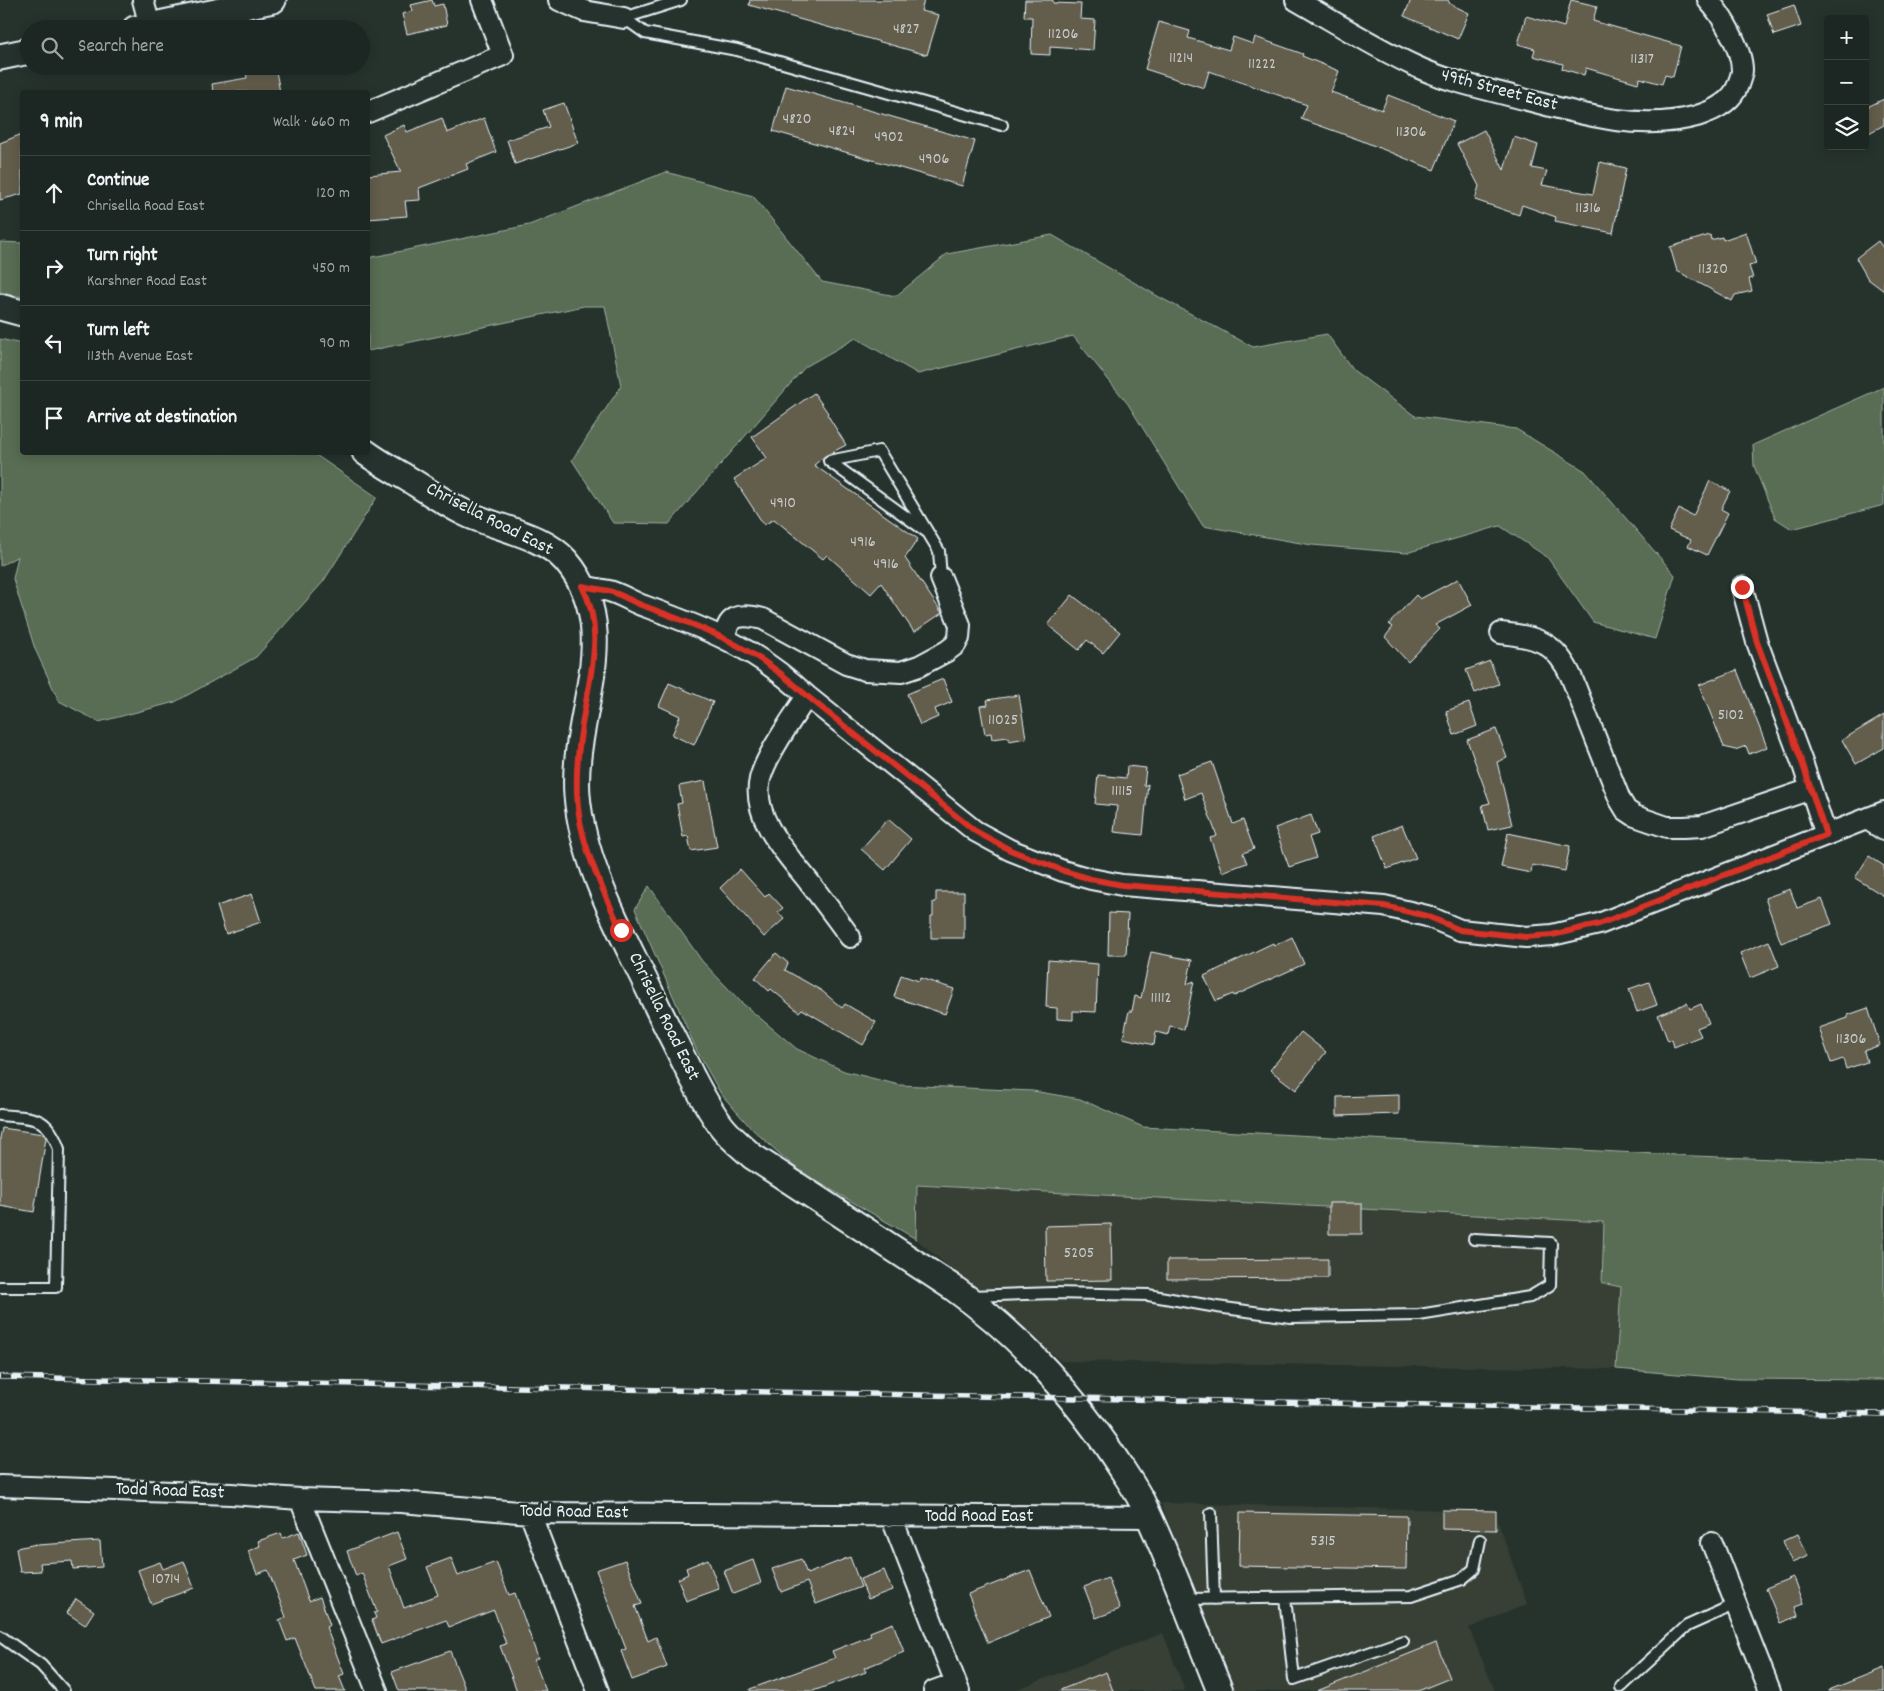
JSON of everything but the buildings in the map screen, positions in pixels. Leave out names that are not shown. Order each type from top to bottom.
[{"type":"street","points":[[143,0],[143,20]]},
{"type":"street","points":[[177,20],[273,0]]},
{"type":"street","points":[[370,111],[503,55],[482,0]]},
{"type":"street","points":[[559,0],[584,11],[624,18]]},
{"type":"street","name":"49th Street East","points":[[1296,0],[1415,66],[1456,81],[1593,117],[1662,123],[1683,120],[1717,108],[1730,98],[1737,87],[1742,71],[1734,41],[1716,9],[1708,0]]},
{"type":"street","points":[[0,57],[20,53]]},
{"type":"street","points":[[0,307],[20,312]]},
{"type":"street","name":"Chrisella Road East","points":[[370,455],[465,513],[532,539],[548,547],[565,560],[588,598],[592,613],[595,647],[581,732],[577,773],[577,795],[582,829],[593,868],[701,1096],[724,1129],[752,1156],[966,1297],[1003,1327],[1059,1384],[1100,1436],[1132,1485],[1149,1517],[1220,1691]]},
{"type":"street","points":[[725,638],[725,630],[730,622],[737,617],[748,615],[763,619],[846,664],[865,670],[901,672],[919,666],[947,650],[955,645],[959,638],[960,625],[941,578]]},
{"type":"street","points":[[582,586],[610,591],[632,602],[725,638],[751,652],[778,670],[807,696],[975,831],[1010,850],[1064,871],[1122,885],[1384,906],[1427,916],[1460,930],[1526,937],[1543,936],[1599,924],[1875,815],[1884,830]]},
{"type":"street","points":[[1742,587],[1757,642],[1826,835]]},
{"type":"street","points":[[1501,633],[1524,636],[1549,645],[1564,661],[1620,800],[1626,810],[1635,816],[1667,827],[1702,826],[1811,789]]},
{"type":"street","points":[[807,696],[767,762],[761,777],[759,801],[770,828],[780,844],[850,937]]},
{"type":"street","name":"Todd Road East","points":[[0,1486],[400,1502],[530,1513],[1149,1517]]},
{"type":"street","points":[[300,1499],[377,1691]]},
{"type":"street","points":[[530,1513],[598,1691]]},
{"type":"street","points":[[891,1516],[957,1687],[934,1691]]},
{"type":"street","points":[[1712,1543],[1770,1691]]},
{"type":"lane","points":[[624,18],[681,0]]},
{"type":"lane","points":[[624,18],[645,33],[737,50],[1002,124]]},
{"type":"lane","points":[[928,532],[829,460],[879,451],[928,532],[938,551],[941,578]]},
{"type":"lane","points":[[0,1115],[38,1119],[54,1134],[59,1149],[56,1287],[0,1287]]},
{"type":"lane","points":[[966,1297],[1054,1293],[1148,1295],[1291,1317],[1419,1315],[1530,1297],[1550,1285],[1551,1243],[1474,1239]]},
{"type":"lane","points":[[1211,1513],[1214,1598]]},
{"type":"lane","points":[[1182,1599],[1411,1596],[1462,1579],[1474,1569],[1480,1540]]},
{"type":"lane","points":[[1285,1598],[1294,1679],[1403,1641]]},
{"type":"lane","points":[[1621,1687],[1687,1626],[1736,1604]]},
{"type":"lane","points":[[0,1636],[41,1666],[64,1691]]},
{"type":"shaded area","points":[[916,1185],[1604,1222],[1602,1283],[1621,1286],[1616,1369],[1061,1361],[916,1239]]},
{"type":"shaded area","points":[[1161,1503],[1494,1511],[1527,1604],[1469,1628],[1495,1691],[1234,1691]]},
{"type":"shaded area","points":[[1163,1633],[1185,1691],[1013,1691]]},
{"type":"green space","points":[[666,172],[753,196],[822,282],[896,296],[947,254],[1052,235],[1161,298],[1253,347],[1327,334],[1353,370],[1415,416],[1516,429],[1585,471],[1675,575],[1655,639],[1593,622],[1547,557],[1500,526],[1406,553],[1312,545],[1203,526],[1128,404],[1073,336],[918,374],[856,338],[805,367],[669,524],[613,523],[572,460],[621,386],[605,306],[584,306],[370,351],[370,258],[529,225]]},
{"type":"green space","points":[[0,242],[20,243],[20,297],[0,292]]},
{"type":"green space","points":[[0,339],[20,344],[20,455],[316,455],[377,497],[323,582],[256,657],[175,702],[99,722],[59,701],[35,649],[13,579],[18,556],[0,566]]},
{"type":"green space","points":[[1884,387],[1884,505],[1792,529],[1775,518],[1754,466],[1753,445]]},
{"type":"green space","points":[[649,886],[702,961],[742,1003],[797,1049],[844,1071],[899,1085],[1033,1091],[1080,1099],[1143,1127],[1694,1156],[1884,1163],[1884,1380],[1738,1379],[1616,1369],[1621,1287],[1602,1283],[1604,1222],[917,1185],[916,1239],[799,1171],[751,1128],[721,1094],[697,1051],[635,909]]},
{"type":"railway","points":[[0,1377],[1884,1414]]},
{"type":"route","points":[[621,930],[593,868],[582,829],[577,795],[581,732],[595,647],[592,613],[582,586],[610,591],[632,602],[725,638],[751,652],[784,675],[807,696],[975,831],[1010,850],[1064,871],[1122,885],[1384,906],[1427,916],[1460,930],[1526,937],[1552,935],[1599,924],[1826,835],[1803,765],[1757,642],[1742,587]]}]
